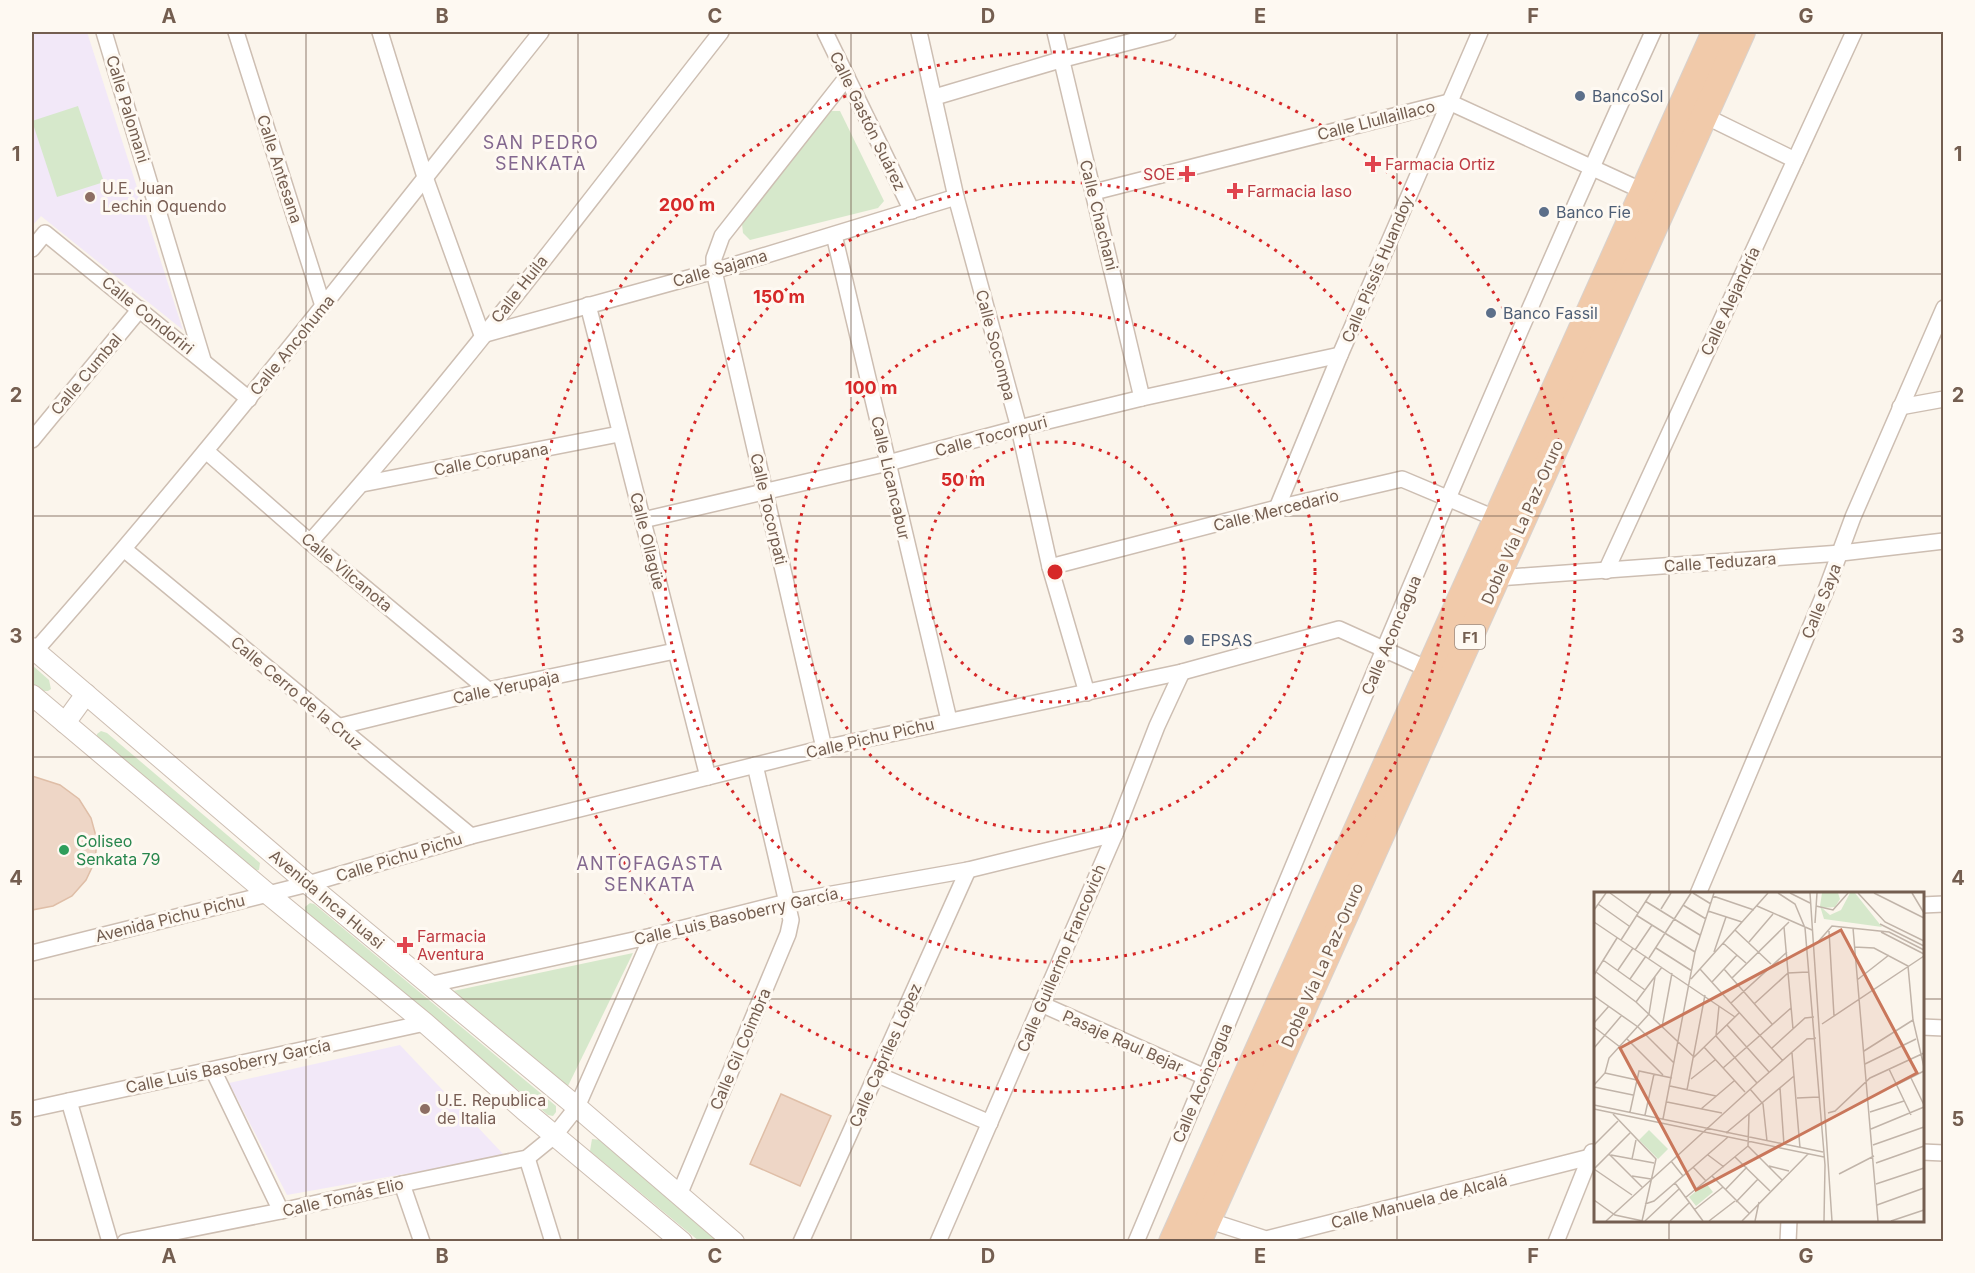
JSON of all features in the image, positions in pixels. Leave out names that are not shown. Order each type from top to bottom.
[{"type":"highway","name":"Doble Vía La Paz-Oruro","points":[[1172,1242],[1715,32]]},
{"type":"highway","name":"Doble Vía La Paz-Oruro","points":[[1202,1231],[1742,32]]},
{"type":"street","name":"Calle Palomani","points":[[104,32],[203,360]]},
{"type":"street","name":"Calle Antesana","points":[[236,32],[323,306]]},
{"type":"street","points":[[380,32],[425,177],[483,335]]},
{"type":"street","name":"Calle Ancohuma","points":[[33,649],[125,550],[249,399],[541,32]]},
{"type":"street","name":"Calle Huila","points":[[310,542],[362,484],[483,335],[721,32]]},
{"type":"street","name":"Calle Gastón Suárez","points":[[825,32],[912,211]]},
{"type":"street","name":"Calle Socompa","points":[[919,32],[957,197],[1018,428],[1050,567],[1087,693]]},
{"type":"street","name":"Calle Chachani","points":[[1055,32],[1142,398]]},
{"type":"street","points":[[935,97],[1060,60],[1168,32]]},
{"type":"street","name":"Calle Pissis Huandoy","points":[[1277,508],[1340,355],[1480,32]]},
{"type":"street","name":"Calle Aconcagua","points":[[1136,1242],[1385,650],[1591,168],[1653,32]]},
{"type":"street","name":"Calle Alejandría","points":[[1606,571],[1854,32]]},
{"type":"street","points":[[714,271],[714,258],[722,236],[847,77]]},
{"type":"street","name":"Calle Llullaillaco","points":[[1094,192],[1449,102],[1645,192]]},
{"type":"street","points":[[1706,116],[1795,160]]},
{"type":"street","name":"Calle Sajama","points":[[483,335],[714,271],[957,197]]},
{"type":"street","name":"Calle Condoriri","points":[[32,249],[45,233],[249,399]]},
{"type":"street","name":"Calle Licancabur","points":[[834,235],[949,720]]},
{"type":"street","name":"Calle Tocorpati","points":[[714,271],[824,748]]},
{"type":"street","name":"Calle Ollagüe","points":[[588,305],[708,777]]},
{"type":"street","name":"Calle Saya","points":[[1699,892],[1841,553],[1852,517],[1944,308]]},
{"type":"street","name":"Calle Cumbal","points":[[32,440],[140,309]]},
{"type":"street","name":"Calle Tocorpuri","points":[[643,520],[888,464],[1018,428],[1142,398],[1340,355]]},
{"type":"street","points":[[1900,407],[1944,399]]},
{"type":"street","name":"Calle Corupana","points":[[362,484],[619,434]]},
{"type":"street","name":"Calle Vilcanota","points":[[206,451],[310,542],[488,690]]},
{"type":"street","name":"Calle Mercedario","points":[[1050,567],[1277,508],[1402,479],[1497,519]]},
{"type":"street","name":"Calle Teduzara","points":[[1497,578],[1841,553],[1944,541]]},
{"type":"street","name":"Calle Cerro de la Cruz","points":[[125,550],[471,836]]},
{"type":"street","name":"Calle Pichu Pichu","points":[[308,884],[471,836],[755,765],[949,720],[1182,672],[1339,629],[1430,670]]},
{"type":"street","name":"Avenida Inca Huasi","points":[[33,649],[308,884],[577,1107],[734,1242]]},
{"type":"street","name":"Calle Yerupaja","points":[[337,727],[488,690],[675,651]]},
{"type":"street","name":"Calle Guillermo Francovich","points":[[938,1242],[1115,834],[1157,726],[1182,672]]},
{"type":"street","points":[[65,723],[86,694]]},
{"type":"street","name":"Avenida Inca Huasi","points":[[32,695],[425,1023],[554,1136],[681,1242]]},
{"type":"street","name":"Calle Gil Coimbra","points":[[679,1195],[788,934],[791,920],[755,765]]},
{"type":"street","name":"Calle Luis Basoberry García","points":[[428,985],[652,936],[787,902],[968,870],[1115,834]]},
{"type":"street","name":"Calle Capriles López","points":[[801,1242],[968,870]]},
{"type":"street","name":"Avenida Pichu Pichu","points":[[32,953],[308,884]]},
{"type":"street","points":[[1924,905],[1944,904]]},
{"type":"street","name":"Calle Tomás Elio","points":[[124,1242],[166,1238],[527,1158],[554,1136],[577,1107],[652,936]]},
{"type":"street","name":"Pasaje Raul Bejar","points":[[1041,1004],[1205,1077]]},
{"type":"street","name":"Calle Luis Basoberry García","points":[[32,1109],[425,1023]]},
{"type":"street","points":[[1924,1027],[1944,1028]]},
{"type":"street","points":[[213,1070],[281,1211]]},
{"type":"street","points":[[876,1074],[990,1123]]},
{"type":"street","points":[[69,1101],[110,1242]]},
{"type":"street","points":[[1556,1242],[1594,1152]]},
{"type":"street","name":"Calle Manuela de Alcalá","points":[[1202,1231],[1266,1239],[1594,1152]]},
{"type":"street","points":[[1924,1152],[1944,1153]]},
{"type":"street","points":[[527,1158],[552,1242]]},
{"type":"street","points":[[402,1184],[422,1242]]},
{"type":"street","points":[[1788,1242],[1789,1222]]},
{"type":"shaded area","points":[[32,32],[87,32],[183,330],[41,216],[32,226]]},
{"type":"shaded area","points":[[400,1045],[505,1156],[287,1195],[229,1083]]},
{"type":"green space","points":[[78,106],[104,182],[57,197],[32,121]]},
{"type":"green space","points":[[831,111],[840,111],[884,201],[878,208],[750,240],[743,233],[742,224]]},
{"type":"green space","points":[[32,665],[49,680],[51,689],[41,691],[32,683]]},
{"type":"green space","points":[[101,731],[107,733],[260,863],[259,870],[252,871],[97,738],[97,734]]},
{"type":"green space","points":[[310,903],[556,1106],[553,1116],[548,1115],[306,913],[305,907]]},
{"type":"green space","points":[[633,953],[567,1088],[453,991]]},
{"type":"green space","points":[[592,1139],[601,1140],[721,1241],[699,1241],[590,1151]]},
{"type":"building","name":"Coliseo Senkata 79","points":[[32,776],[60,785],[79,799],[91,818],[97,840],[95,861],[86,880],[72,896],[53,906],[32,910]]},
{"type":"building","points":[[781,1094],[831,1116],[800,1186],[750,1164]]},
{"type":"place","name":"BancoSol","points":[[1580,96]]},
{"type":"place","name":"Farmacia Ortiz","points":[[1373,164]]},
{"type":"place","name":"SOE","points":[[1187,174]]},
{"type":"place","name":"Farmacia Iaso","points":[[1235,191]]},
{"type":"place","name":"U.E. Juan Lechin Oquendo","points":[[90,197]]},
{"type":"place","name":"Banco Fie","points":[[1544,212]]},
{"type":"place","name":"Banco Fassil","points":[[1491,313]]},
{"type":"place","name":"EPSAS","points":[[1189,640]]},
{"type":"place","name":"Coliseo Senkata 79","points":[[64,850]]},
{"type":"place","name":"Farmacia Aventura","points":[[405,945]]},
{"type":"place","name":"U.E. Republica de Italia","points":[[425,1109]]},
{"type":"district","name":"SAN PEDRO SENKATA","points":[[541,152]]},
{"type":"district","name":"ANTOFAGASTA SENKATA","points":[[650,873]]}]
